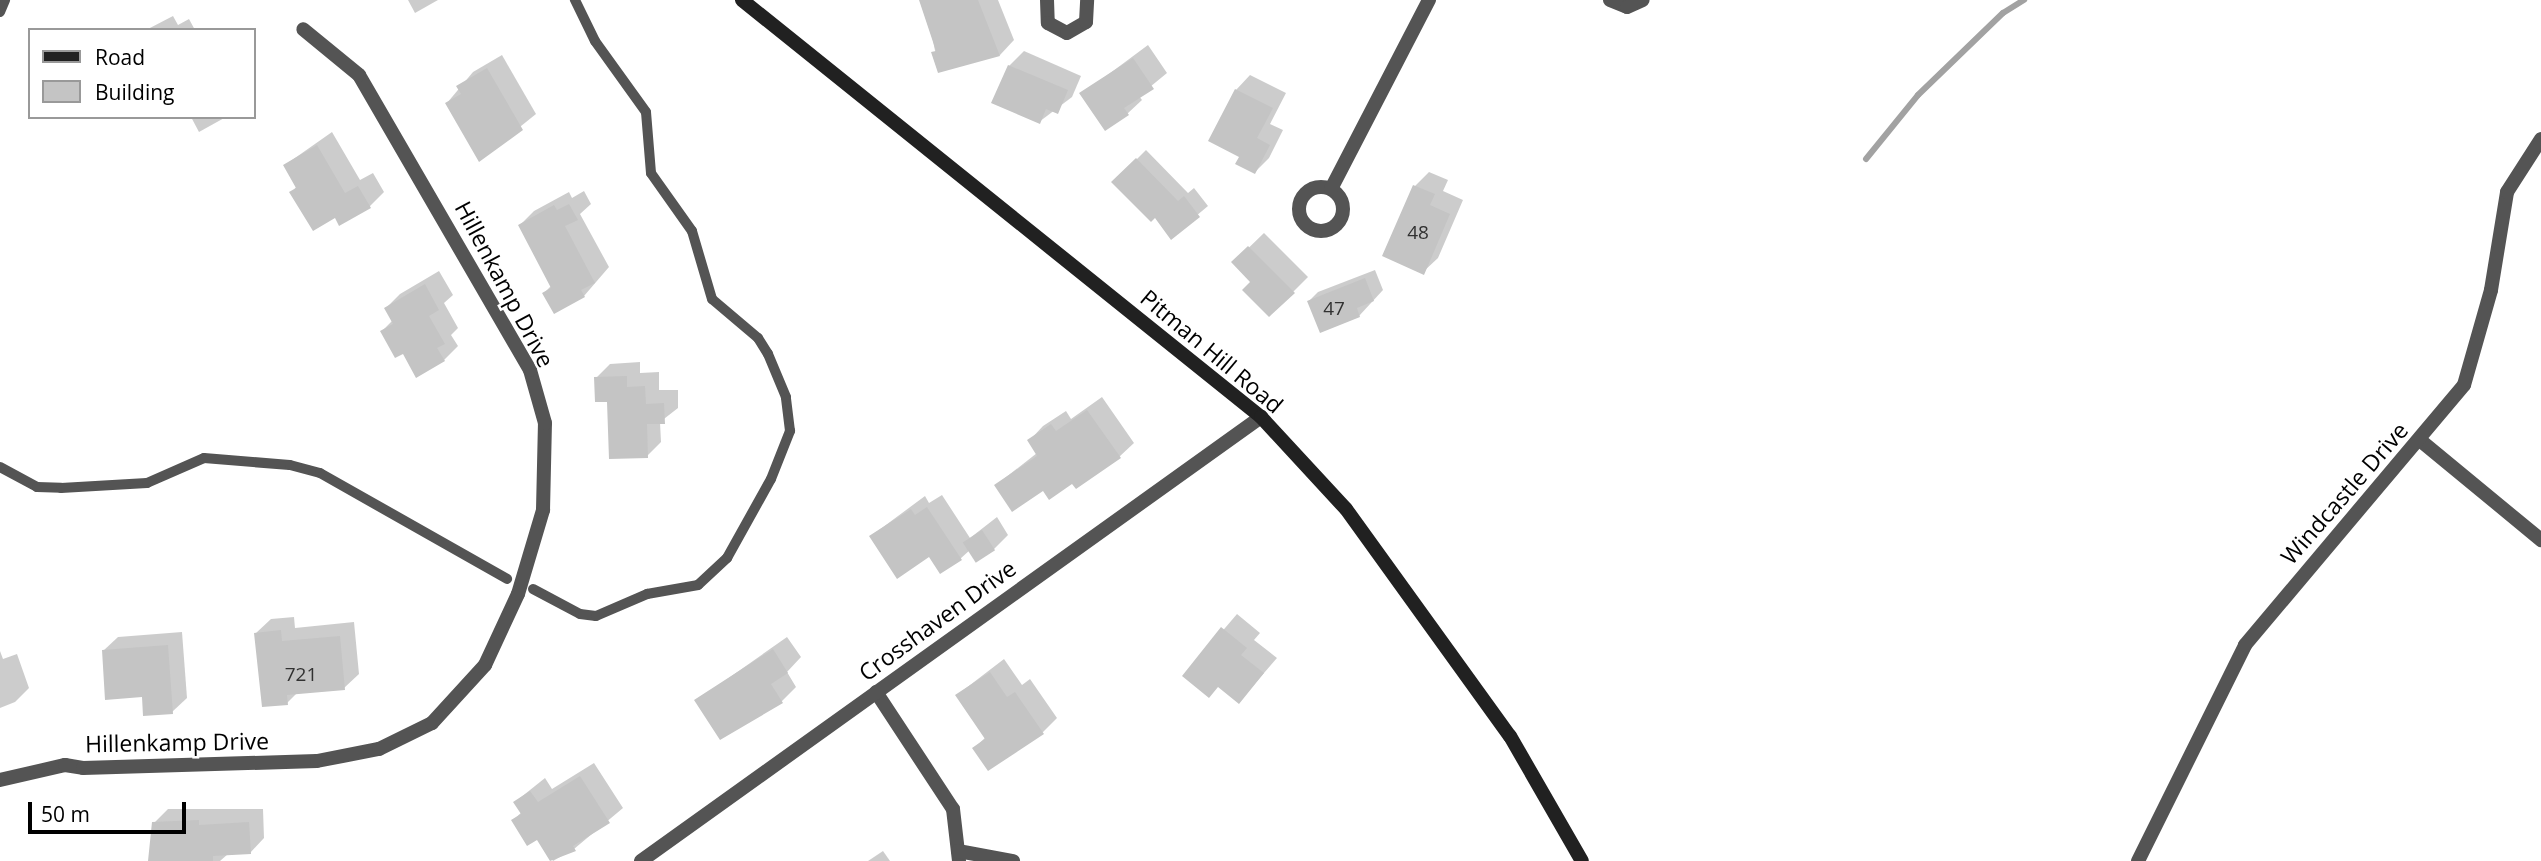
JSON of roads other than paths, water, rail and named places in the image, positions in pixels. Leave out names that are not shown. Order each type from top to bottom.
[{"type":"street","name":"Pitman Hill Road","points":[[742,0],[1261,417],[1346,509],[1502,724],[1582,861]]},
{"type":"street","points":[[1047,0],[1048,23],[1067,33],[1086,22],[1087,0]]},
{"type":"street","points":[[1331,189],[1429,0]]},
{"type":"street","points":[[1610,0],[1627,7],[1643,0]]},
{"type":"street","name":"Hillenkamp Drive","points":[[0,780],[65,765],[317,761],[379,749],[432,723],[485,665],[518,594],[543,510],[545,424],[530,370],[359,75],[303,29]]},
{"type":"street","name":"Windcastle Drive","points":[[2138,861],[2245,645],[2421,441],[2463,385],[2491,290],[2507,192],[2541,139]]},
{"type":"street","name":"Crosshaven Drive","points":[[641,861],[1261,417]]},
{"type":"street","points":[[2421,441],[2541,540]]},
{"type":"street","points":[[876,692],[953,809],[958,856],[1013,861]]},
{"type":"lane","points":[[0,12],[5,0]]},
{"type":"lane","points":[[533,589],[580,614],[596,616],[647,594],[698,585],[727,558],[771,479],[790,431],[786,397],[768,354],[758,338],[712,299],[692,231],[651,173],[646,112],[595,41],[575,0]]},
{"type":"lane","points":[[0,467],[37,487],[61,488],[147,483],[204,458],[290,465],[320,473],[506,579]]},
{"type":"waterway","points":[[1866,159],[1918,95],[2003,13],[2024,0]]}]
